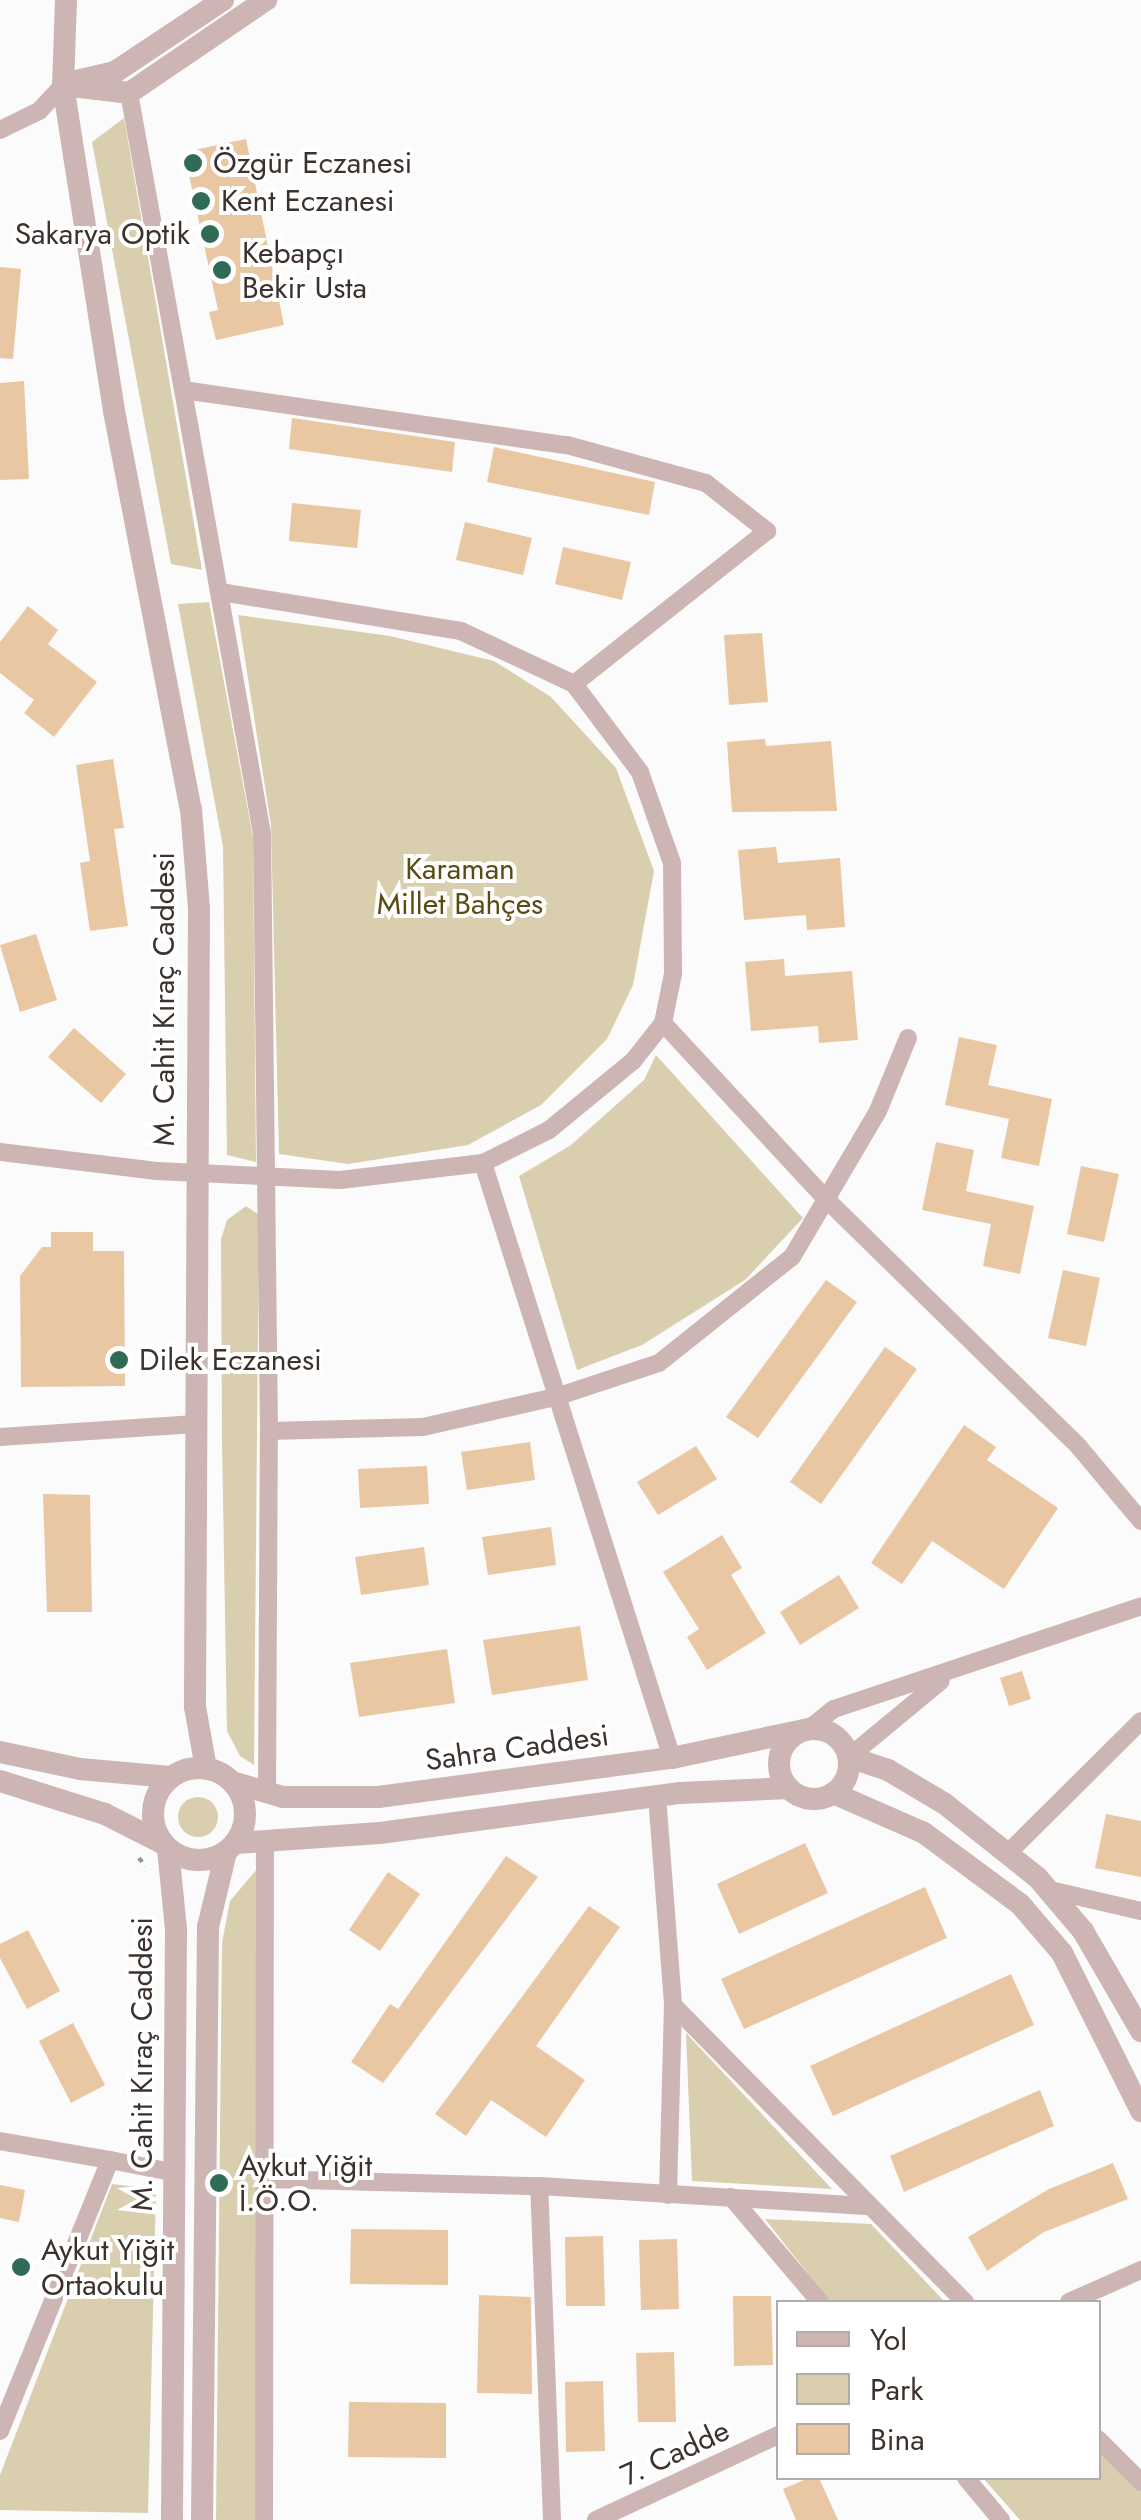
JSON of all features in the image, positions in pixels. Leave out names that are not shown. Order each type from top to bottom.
[{"type":"street","name":"M. Cahit Kıraç Caddesi","points":[[66,0],[63,84],[114,411],[191,808],[199,908],[195,1707],[206,1768]]},
{"type":"street","points":[[0,130],[39,111],[63,84],[115,72],[224,0]]},
{"type":"street","points":[[63,84],[129,94],[266,0]]},
{"type":"street","points":[[129,94],[262,832],[270,1175],[267,1792]]},
{"type":"street","points":[[183,390],[566,445],[706,483],[767,532],[574,684]]},
{"type":"street","points":[[4,1149],[196,1170],[340,1180],[483,1163],[549,1130],[633,1061],[662,1023],[672,974],[672,863],[640,772],[574,684],[462,631],[220,592]]},
{"type":"street","points":[[662,1023],[826,1199],[1079,1447],[1141,1521]]},
{"type":"street","points":[[268,1431],[423,1427],[559,1396],[659,1364],[792,1257],[878,1111],[908,1038]]},
{"type":"street","points":[[483,1163],[672,1758]]},
{"type":"street","points":[[0,1437],[196,1424]]},
{"type":"street","points":[[789,1788],[780,1758],[790,1739],[834,1709],[949,1674],[1141,1606]]},
{"type":"street","points":[[833,1794],[846,1778],[849,1757],[949,1674]]},
{"type":"street","points":[[1009,1852],[1141,1721]]},
{"type":"street","points":[[808,1729],[830,1732],[849,1757],[888,1770],[1009,1852],[1050,1890],[1119,1986],[1141,2031]]},
{"type":"street","name":"Sahra Caddesi","points":[[232,1782],[267,1792],[378,1797],[672,1758],[808,1729]]},
{"type":"street","points":[[0,1752],[80,1769],[170,1777],[206,1768],[232,1782],[245,1818],[231,1848],[208,1927],[202,2520]]},
{"type":"street","points":[[165,1846],[152,1815],[170,1777]]},
{"type":"street","points":[[0,1781],[105,1814],[199,1861],[231,1848],[265,1842],[380,1833],[657,1796],[789,1788],[810,1798],[833,1794],[924,1833],[1020,1904],[1062,1953],[1141,2110]]},
{"type":"street","points":[[657,1796],[673,2006],[668,2195]]},
{"type":"street","points":[[264,2520],[265,1842]]},
{"type":"street","name":"M. Cahit Kıraç Caddesi","points":[[165,1846],[176,1929],[171,2172],[172,2520]]},
{"type":"street","points":[[1050,1890],[1141,1911]]},
{"type":"street","points":[[673,2006],[866,2206],[963,2300]]},
{"type":"street","points":[[0,2141],[171,2172]]},
{"type":"street","points":[[0,2431],[110,2160]]},
{"type":"street","points":[[264,2178],[539,2186],[866,2206]]},
{"type":"street","points":[[539,2186],[552,2520]]},
{"type":"street","points":[[731,2196],[818,2300]]},
{"type":"street","points":[[1074,2300],[1141,2270]]},
{"type":"street","name":"7. Cadde","points":[[596,2520],[776,2436]]},
{"type":"street","points":[[1101,2442],[1141,2482]]},
{"type":"street","points":[[968,2480],[1000,2520]]},
{"type":"green space","points":[[124,118],[202,570],[171,564],[92,142]]},
{"type":"green space","points":[[209,602],[253,837],[256,1162],[227,1155],[223,847],[178,604]]},
{"type":"green space","name":"Karaman Millet Bahçes","points":[[238,615],[390,636],[494,661],[551,697],[616,768],[654,871],[633,985],[607,1039],[541,1105],[468,1145],[348,1164],[279,1154],[271,825]]},
{"type":"green space","points":[[656,1055],[803,1218],[745,1280],[642,1345],[577,1370],[519,1176],[571,1145],[644,1080]]},
{"type":"green space","points":[[246,1206],[259,1215],[254,1765],[240,1756],[227,1731],[222,1440],[221,1239],[227,1220]]},
{"type":"green space","points":[[198,1797],[212,1803],[218,1817],[212,1831],[198,1837],[184,1831],[178,1817],[184,1803]]},
{"type":"green space","points":[[258,1868],[256,2520],[216,2520],[222,1943],[230,1901]]},
{"type":"green space","points":[[686,2033],[832,2189],[692,2181]]},
{"type":"green space","points":[[112,2184],[156,2189],[148,2513],[0,2510],[0,2475]]},
{"type":"green space","points":[[765,2219],[871,2224],[943,2300],[828,2300]]},
{"type":"green space","points":[[1101,2448],[1141,2488],[1141,2520],[1020,2520],[985,2480],[1101,2480]]},
{"type":"building","points":[[246,139],[284,325],[216,340],[209,312],[218,310],[184,152]]},
{"type":"building","points":[[0,267],[21,269],[13,359],[0,358]]},
{"type":"building","points":[[24,381],[29,479],[0,480],[0,383]]},
{"type":"building","points":[[292,418],[455,442],[452,472],[289,449]]},
{"type":"building","points":[[494,447],[655,482],[649,515],[487,482]]},
{"type":"building","points":[[292,503],[361,510],[357,548],[289,541]]},
{"type":"building","points":[[465,522],[532,538],[523,575],[456,560]]},
{"type":"building","points":[[563,547],[631,562],[622,600],[555,584]]},
{"type":"building","points":[[28,606],[58,630],[48,644],[97,682],[54,737],[24,713],[34,700],[0,673],[0,642]]},
{"type":"building","points":[[762,633],[768,702],[729,705],[724,635]]},
{"type":"building","points":[[765,739],[766,746],[831,741],[837,811],[732,812],[727,742]]},
{"type":"building","points":[[113,759],[124,828],[114,829],[128,926],[90,931],[80,863],[90,861],[76,765]]},
{"type":"building","points":[[776,847],[778,863],[840,858],[845,927],[807,930],[806,915],[744,920],[738,850]]},
{"type":"building","points":[[36,934],[57,1000],[20,1012],[0,945]]},
{"type":"building","points":[[784,959],[785,976],[852,971],[858,1040],[819,1043],[818,1026],[751,1031],[745,962]]},
{"type":"building","points":[[74,1028],[126,1074],[101,1103],[48,1057]]},
{"type":"building","points":[[959,1037],[997,1045],[988,1085],[1052,1099],[1039,1166],[1001,1158],[1009,1119],[945,1105]]},
{"type":"building","points":[[936,1142],[974,1150],[966,1191],[1034,1206],[1020,1274],[983,1266],[991,1224],[922,1210]]},
{"type":"building","points":[[1081,1166],[1119,1174],[1104,1242],[1067,1234]]},
{"type":"building","points":[[51,1232],[93,1232],[93,1251],[124,1251],[125,1386],[21,1387],[20,1276],[42,1247],[51,1247]]},
{"type":"building","points":[[1063,1270],[1100,1278],[1086,1346],[1048,1338]]},
{"type":"building","points":[[826,1280],[857,1302],[758,1438],[726,1417]]},
{"type":"building","points":[[885,1347],[917,1369],[821,1504],[790,1482]]},
{"type":"building","points":[[964,1425],[996,1447],[987,1460],[1058,1508],[1004,1589],[932,1541],[902,1584],[871,1563]]},
{"type":"building","points":[[530,1442],[535,1480],[467,1490],[461,1452]]},
{"type":"building","points":[[696,1446],[717,1479],[658,1515],[637,1482]]},
{"type":"building","points":[[427,1466],[429,1504],[360,1508],[358,1469]]},
{"type":"building","points":[[43,1494],[90,1495],[92,1612],[47,1612]]},
{"type":"building","points":[[551,1527],[556,1565],[488,1575],[482,1537]]},
{"type":"building","points":[[722,1535],[742,1568],[731,1575],[766,1633],[707,1670],[687,1637],[699,1629],[663,1572]]},
{"type":"building","points":[[424,1547],[429,1585],[361,1595],[355,1557]]},
{"type":"building","points":[[839,1575],[859,1608],[800,1645],[780,1612]]},
{"type":"building","points":[[580,1626],[588,1680],[492,1695],[483,1640]]},
{"type":"building","points":[[447,1649],[455,1703],[359,1717],[350,1663]]},
{"type":"building","points":[[1022,1671],[1031,1699],[1009,1706],[1000,1678]]},
{"type":"building","points":[[1106,1814],[1141,1821],[1141,1877],[1095,1868]]},
{"type":"building","points":[[805,1843],[828,1893],[739,1934],[717,1884]]},
{"type":"building","points":[[506,1856],[538,1877],[383,2083],[351,2062],[390,2004],[398,2009]]},
{"type":"building","points":[[388,1872],[420,1894],[380,1951],[349,1930]]},
{"type":"building","points":[[925,1887],[947,1938],[744,2029],[721,1979]]},
{"type":"building","points":[[589,1906],[620,1927],[536,2046],[585,2080],[546,2137],[491,2100],[466,2136],[435,2114]]},
{"type":"building","points":[[28,1930],[60,1991],[27,2009],[0,1958],[0,1944]]},
{"type":"building","points":[[1011,1974],[1034,2025],[833,2116],[810,2066]]},
{"type":"building","points":[[73,2023],[105,2085],[71,2103],[39,2041]]},
{"type":"building","points":[[1040,2090],[1054,2126],[904,2192],[890,2156]]},
{"type":"building","points":[[1113,2163],[1128,2199],[1044,2232],[987,2271],[968,2237],[1049,2189]]},
{"type":"building","name":"Aykut Yiğit Ortaokulu","points":[[0,2185],[25,2190],[19,2222],[0,2218]]},
{"type":"building","points":[[351,2229],[448,2230],[448,2285],[350,2284]]},
{"type":"building","points":[[603,2236],[605,2306],[566,2306],[565,2237]]},
{"type":"building","points":[[677,2239],[679,2309],[641,2310],[639,2240]]},
{"type":"building","points":[[479,2295],[531,2297],[532,2394],[477,2393]]},
{"type":"building","points":[[733,2296],[771,2296],[773,2365],[734,2366]]},
{"type":"building","points":[[674,2352],[676,2422],[638,2422],[636,2353]]},
{"type":"building","points":[[603,2381],[605,2451],[566,2452],[565,2382]]},
{"type":"building","points":[[349,2402],[446,2403],[446,2458],[348,2457]]},
{"type":"building","points":[[804,2480],[820,2480],[838,2520],[796,2520],[783,2489]]},
{"type":"place","name":"Özgür Eczanesi","points":[[193,163]]},
{"type":"place","name":"Kent Eczanesi","points":[[201,201]]},
{"type":"place","name":"Sakarya Optik","points":[[210,234]]},
{"type":"place","name":"Kebapçı Bekir Usta","points":[[222,270]]},
{"type":"place","name":"Dilek Eczanesi","points":[[119,1360]]},
{"type":"place","name":"Aykut Yiğit İ.Ö.O.","points":[[219,2183]]},
{"type":"place","name":"Aykut Yiğit Ortaokulu","points":[[21,2267]]}]
